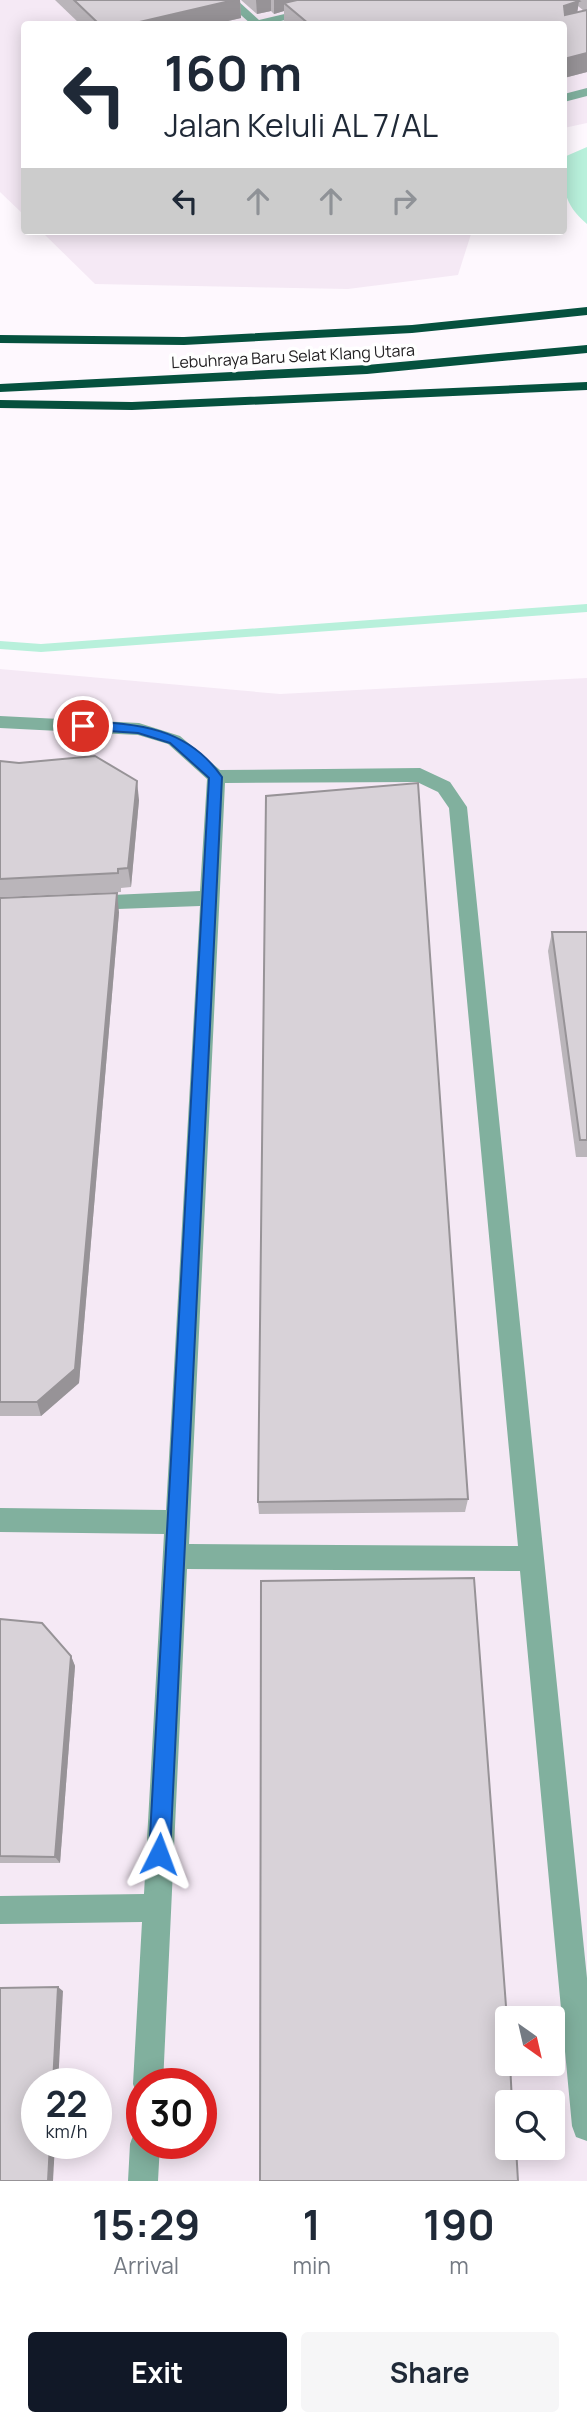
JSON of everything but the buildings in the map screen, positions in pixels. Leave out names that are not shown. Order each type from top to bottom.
[{"type":"highway","name":"Lebuhraya Baru Selat Klang Utara","points":[[0,339],[184,341],[412,329],[587,311]]},
{"type":"highway","name":"Lebuhraya Baru Selat Klang Utara","points":[[0,388],[322,374],[489,361],[587,349]]},
{"type":"highway","points":[[0,404],[132,406],[352,394],[587,386]]},
{"type":"street","points":[[230,0],[254,21]]},
{"type":"street","points":[[270,21],[359,0]]},
{"type":"street","points":[[567,97],[587,92]]},
{"type":"street","points":[[0,722],[139,729],[174,740],[216,777],[420,775],[444,787],[458,807],[587,2126]]},
{"type":"street","points":[[149,2068],[216,777]]},
{"type":"street","points":[[70,904],[210,898]]},
{"type":"street","points":[[0,1520],[177,1522]]},
{"type":"street","points":[[175,1556],[532,1559]]},
{"type":"street","points":[[0,1910],[157,1909]]},
{"type":"street","points":[[143,2181],[144,2159]]},
{"type":"shaded area","points":[[0,0],[587,0],[587,123],[567,127],[567,21],[21,21],[21,212],[0,192]]},
{"type":"shaded area","points":[[587,147],[587,224],[573,209],[567,197],[567,156]]},
{"type":"shaded area","points":[[45,235],[471,235],[458,275],[348,289],[95,284]]},
{"type":"shaded area","points":[[0,669],[280,694],[587,678],[587,2181],[0,2181]]},
{"type":"waterway","points":[[0,645],[41,648],[587,608]]},
{"type":"route","points":[[83,726],[139,729],[174,740],[216,777],[159,1854]]}]
